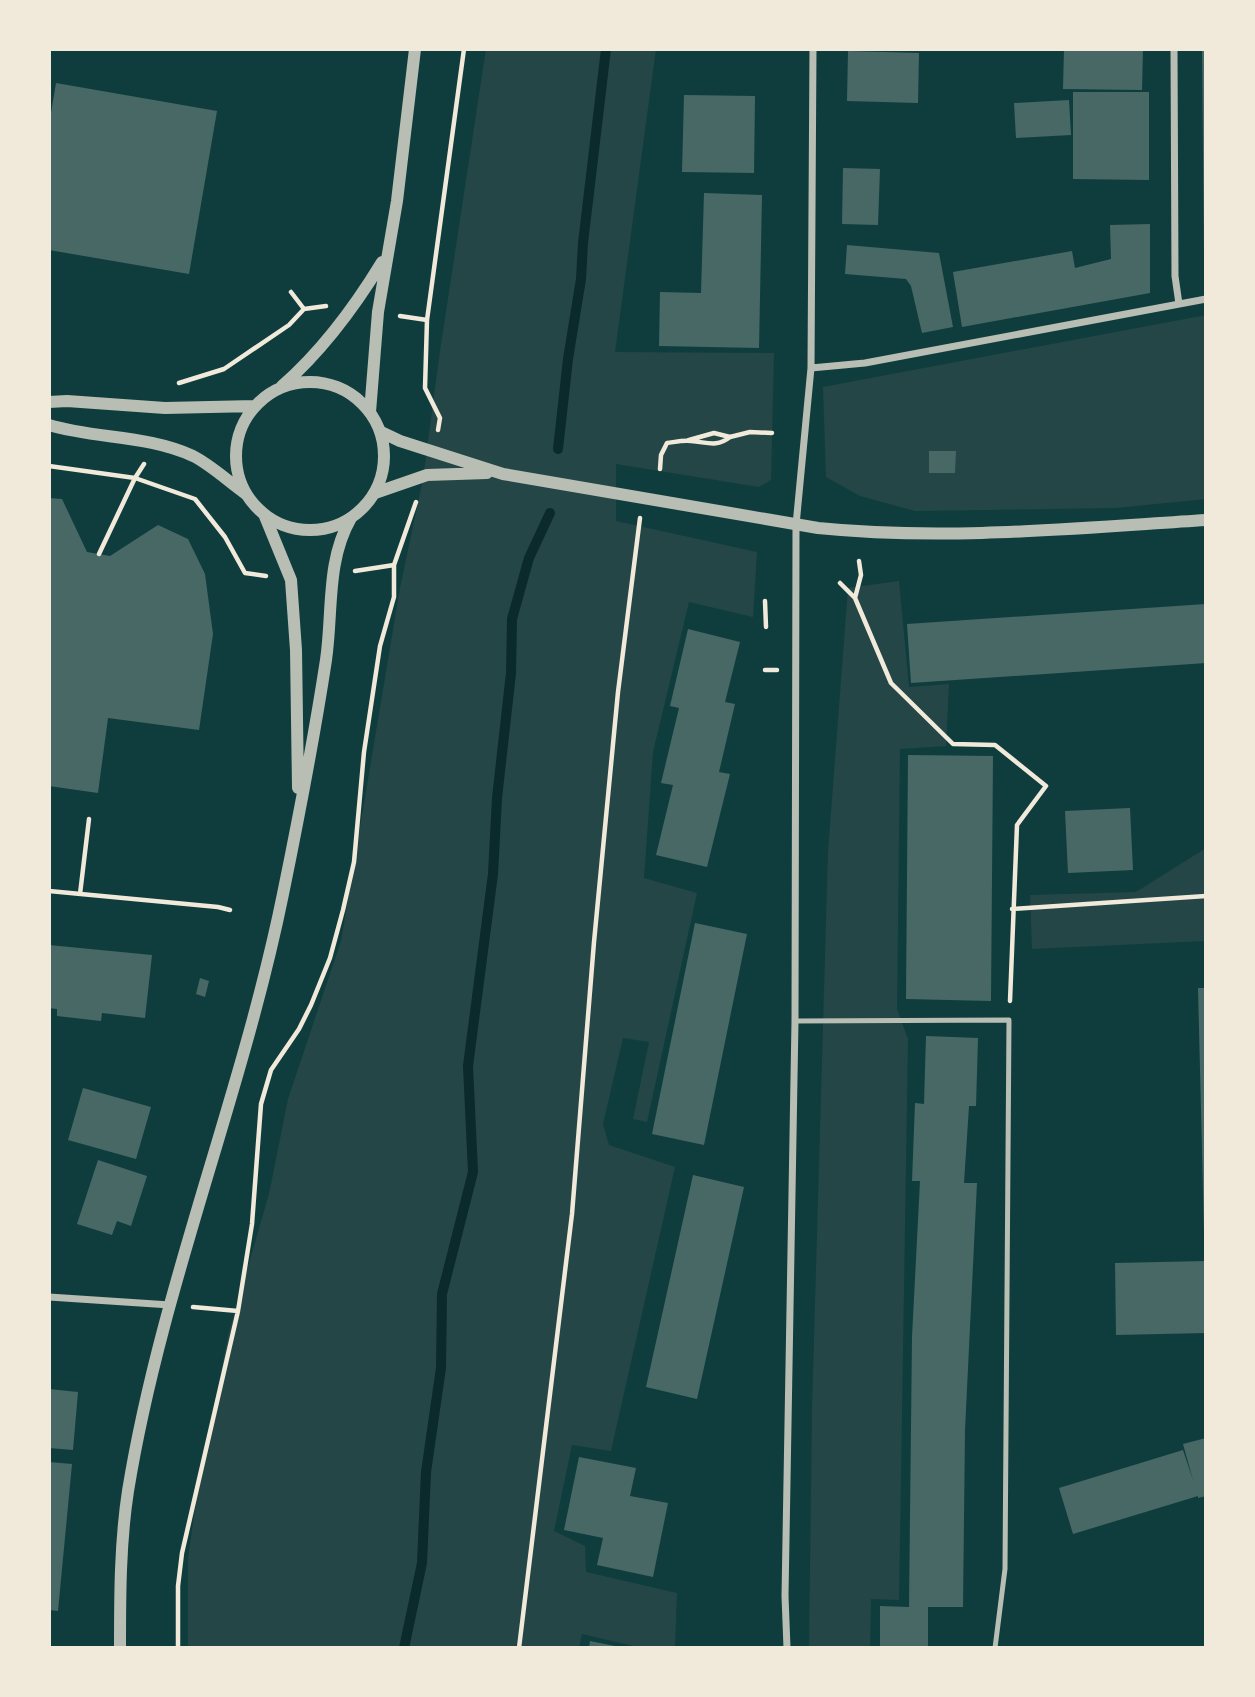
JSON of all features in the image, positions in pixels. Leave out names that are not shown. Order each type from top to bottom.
[{"type":"street","points":[[370,412],[378,312],[398,188],[415,49]]},
{"type":"street","points":[[787,1648],[785,1596],[795,1021],[796,525],[811,368],[813,49]]},
{"type":"street","points":[[1174,49],[1175,276],[1179,304]]},
{"type":"street","points":[[247,494],[238,472],[237,444],[247,416],[324,345],[354,307],[387,254]]},
{"type":"street","points":[[811,368],[865,363],[1206,299]]},
{"type":"street","points":[[264,514],[285,526],[309,530],[324,529],[351,518],[361,511],[375,493],[385,462],[381,432],[359,399],[346,390],[326,383],[307,382],[279,388]]},
{"type":"street","points":[[49,402],[165,408],[255,406]]},
{"type":"street","points":[[49,425],[76,433],[157,443],[182,452],[194,457],[247,494],[264,514],[291,580],[296,650],[299,813]]},
{"type":"street","points":[[381,432],[463,468],[796,525],[860,532],[1047,530],[1206,520]]},
{"type":"street","points":[[375,493],[427,475],[463,468]]},
{"type":"street","points":[[120,1648],[121,1573],[128,1494],[141,1423],[170,1305],[269,956],[314,737],[329,639],[332,574],[341,535],[351,518]]},
{"type":"street","points":[[49,1297],[170,1305]]},
{"type":"lane","points":[[795,1021],[1009,1020],[1005,1569],[995,1648]]},
{"type":"path","points":[[378,312],[427,320],[464,49]]},
{"type":"path","points":[[291,292],[304,309]]},
{"type":"path","points":[[173,386],[224,369],[289,325],[304,309],[318,306],[354,307]]},
{"type":"path","points":[[688,440],[715,445],[730,437],[750,432],[772,433]]},
{"type":"path","points":[[660,470],[661,454],[667,443],[714,433],[730,437]]},
{"type":"path","points":[[49,466],[135,478],[195,499],[225,537],[245,573]]},
{"type":"path","points":[[99,554],[135,478]]},
{"type":"path","points":[[519,1648],[572,1214],[618,692],[644,497]]},
{"type":"path","points":[[855,598],[861,575],[859,561]]},
{"type":"path","points":[[178,1648],[178,1586],[182,1553],[238,1311],[252,1224],[259,1119],[265,1086],[271,1070],[299,1030],[330,958],[354,862],[364,752],[380,646],[394,597],[394,565]]},
{"type":"path","points":[[840,583],[855,598],[891,683],[953,744],[995,745],[1046,786],[1017,825],[1009,1020]]},
{"type":"path","points":[[765,601],[766,626]]},
{"type":"path","points":[[80,894],[89,820]]},
{"type":"path","points":[[49,891],[230,910]]},
{"type":"path","points":[[1012,909],[1206,896]]},
{"type":"path","points":[[170,1305],[238,1311]]},
{"type":"shaded area","points":[[486,49],[656,49],[615,352],[774,353],[771,480],[759,487],[616,464],[616,521],[757,552],[753,617],[689,602],[653,752],[644,878],[697,893],[647,1122],[633,1119],[649,1042],[623,1038],[603,1124],[609,1145],[675,1167],[611,1451],[572,1445],[554,1531],[585,1546],[586,1572],[677,1593],[675,1648],[642,1648],[582,1634],[579,1648],[188,1648],[188,1558],[199,1481],[229,1332],[269,1194],[288,1099],[341,941],[400,588],[423,479]]},
{"type":"shaded area","points":[[1206,315],[1206,499],[1116,508],[915,511],[860,496],[826,477],[823,387]]},
{"type":"shaded area","points":[[899,581],[909,687],[949,684],[946,746],[900,749],[897,1009],[908,1039],[899,1600],[871,1599],[870,1648],[809,1648],[812,1409],[828,852],[848,588]]},
{"type":"shaded area","points":[[1206,848],[1206,941],[1032,949],[1030,895],[1136,892]]},
{"type":"building","points":[[1064,49],[1143,49],[1142,90],[1063,89]]},
{"type":"building","points":[[1202,49],[1206,49],[1206,255],[1204,255]]},
{"type":"building","points":[[848,51],[919,53],[918,103],[847,101]]},
{"type":"building","points":[[56,83],[217,111],[189,274],[49,250],[49,125]]},
{"type":"building","points":[[1073,92],[1149,92],[1149,180],[1073,179]]},
{"type":"building","points":[[684,95],[755,96],[754,173],[682,172]]},
{"type":"building","points":[[1069,100],[1071,135],[1016,138],[1014,103]]},
{"type":"building","points":[[843,168],[880,169],[878,225],[842,224]]},
{"type":"building","points":[[704,193],[762,195],[759,348],[659,346],[660,292],[701,293]]},
{"type":"building","points":[[1150,224],[1150,293],[962,327],[953,272],[1072,251],[1075,268],[1111,259],[1110,225]]},
{"type":"building","points":[[847,245],[939,253],[953,327],[922,333],[911,286],[906,279],[845,274]]},
{"type":"building","points":[[929,451],[956,451],[955,473],[929,473]]},
{"type":"building","points":[[49,498],[62,499],[87,552],[110,556],[158,525],[188,539],[205,574],[213,634],[199,730],[108,718],[98,793],[49,786]]},
{"type":"building","points":[[1206,604],[1206,663],[911,683],[907,624]]},
{"type":"building","points":[[688,629],[740,642],[725,702],[735,704],[719,772],[730,774],[707,867],[656,855],[673,785],[661,783],[679,708],[670,706]]},
{"type":"building","points":[[908,755],[993,756],[991,1001],[906,999]]},
{"type":"building","points":[[1130,808],[1133,870],[1068,873],[1065,811]]},
{"type":"building","points":[[695,923],[747,934],[704,1145],[652,1134]]},
{"type":"building","points":[[49,945],[152,955],[145,1018],[102,1013],[101,1021],[57,1016],[57,1009],[49,1008]]},
{"type":"building","points":[[200,978],[209,981],[205,997],[196,994]]},
{"type":"building","points":[[1198,988],[1206,988],[1206,1232],[1204,1232]]},
{"type":"building","points":[[926,1036],[978,1038],[976,1106],[969,1106],[964,1183],[977,1183],[965,1430],[963,1607],[928,1607],[928,1648],[880,1648],[880,1606],[909,1607],[912,1337],[920,1181],[912,1181],[915,1103],[924,1104]]},
{"type":"building","points":[[83,1088],[151,1107],[136,1159],[68,1140]]},
{"type":"building","points":[[98,1160],[147,1176],[131,1226],[117,1221],[112,1235],[77,1224]]},
{"type":"building","points":[[693,1175],[744,1187],[697,1399],[646,1387]]},
{"type":"building","points":[[1206,1261],[1206,1333],[1116,1335],[1115,1263]]},
{"type":"building","points":[[49,1389],[78,1392],[73,1450],[49,1448]]},
{"type":"building","points":[[1206,1438],[1206,1496],[1198,1496],[1073,1534],[1059,1488],[1183,1450],[1193,1480],[1183,1444]]},
{"type":"building","points":[[579,1457],[636,1468],[630,1496],[668,1503],[653,1577],[597,1565],[603,1538],[564,1530]]},
{"type":"building","points":[[49,1462],[72,1464],[58,1611],[49,1610]]},
{"type":"building","points":[[590,1641],[620,1647],[620,1648],[589,1648]]},
{"type":"waterway","points":[[558,449],[568,359],[581,279],[606,49]]},
{"type":"waterway","points":[[404,1648],[422,1563],[426,1472],[441,1368],[442,1294],[473,1172],[468,1066],[493,874],[497,798],[511,673],[512,619],[529,558],[550,513]]}]
